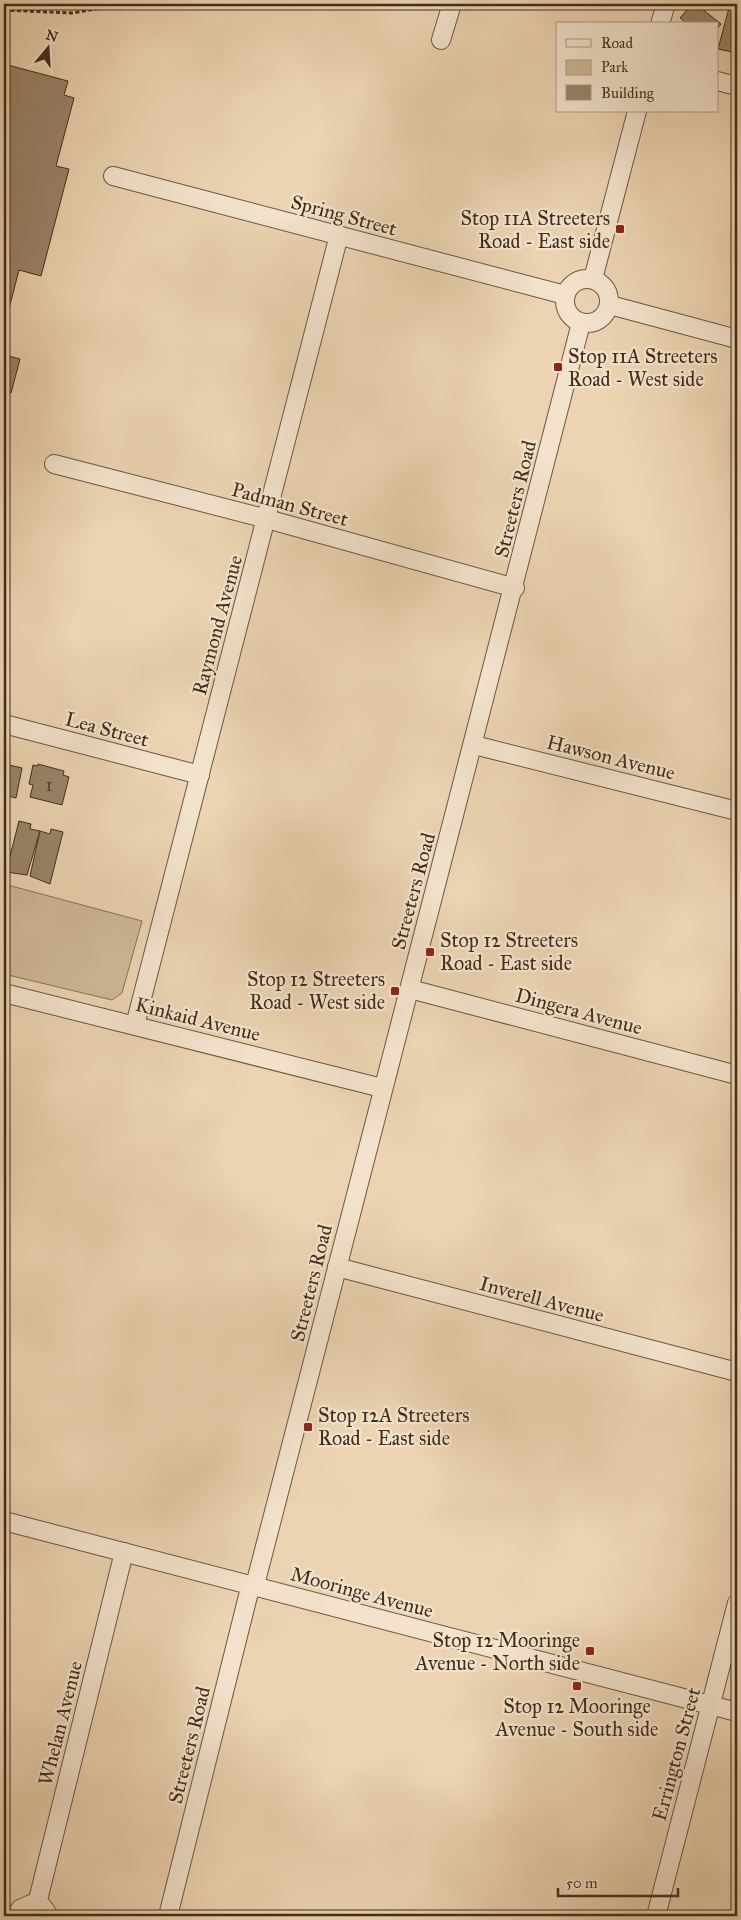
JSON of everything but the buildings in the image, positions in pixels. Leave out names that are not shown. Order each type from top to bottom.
[{"type":"street","points":[[441,40],[452,4]]},
{"type":"street","points":[[661,22],[666,4]]},
{"type":"street","points":[[718,81],[737,86]]},
{"type":"street","points":[[593,279],[637,112]]},
{"type":"street","name":"Spring Street","points":[[113,176],[565,295]]},
{"type":"street","name":"Raymond Avenue","points":[[135,1025],[339,235]]},
{"type":"street","points":[[593,279],[606,287],[610,305],[602,318],[593,323],[581,323],[568,313],[565,295],[570,286],[578,280],[593,279]]},
{"type":"street","points":[[610,305],[737,339]]},
{"type":"street","name":"Streeters Road","points":[[168,1916],[382,1088],[410,989],[515,588],[581,323]]},
{"type":"street","name":"Padman Street","points":[[54,464],[267,518],[515,588]]},
{"type":"street","name":"Lea Street","points":[[4,724],[200,775]]},
{"type":"street","name":"Hawson Avenue","points":[[474,745],[737,810]]},
{"type":"street","name":"Dingera Avenue","points":[[410,989],[737,1075]]},
{"type":"street","name":"Kinkaid Avenue","points":[[4,993],[382,1088]]},
{"type":"street","name":"Inverell Avenue","points":[[337,1267],[737,1372]]},
{"type":"street","name":"Mooringe Avenue","points":[[4,1520],[737,1712]]},
{"type":"street","name":"Whelan Avenue","points":[[43,1910],[124,1552]]},
{"type":"street","name":"Errington Street","points":[[656,1916],[737,1603]]},
{"type":"street","points":[[13,1914],[25,1905],[43,1910]]},
{"type":"path","points":[[4,10],[72,13],[126,4]]},
{"type":"green space","points":[[4,884],[142,921],[122,993],[112,1000],[4,974]]},
{"type":"place","name":"Stop 11A Streeters Road - East side","points":[[620,229]]},
{"type":"place","name":"Stop 11A Streeters Road - West side","points":[[558,367]]},
{"type":"place","name":"Stop 12 Streeters Road - East side","points":[[430,952]]},
{"type":"place","name":"Stop 12 Streeters Road - West side","points":[[395,991]]},
{"type":"place","name":"Stop 12A Streeters Road - East side","points":[[308,1427]]},
{"type":"place","name":"Stop 12 Mooringe Avenue - North side","points":[[590,1651]]},
{"type":"place","name":"Stop 12 Mooringe Avenue - South side","points":[[577,1686]]}]
